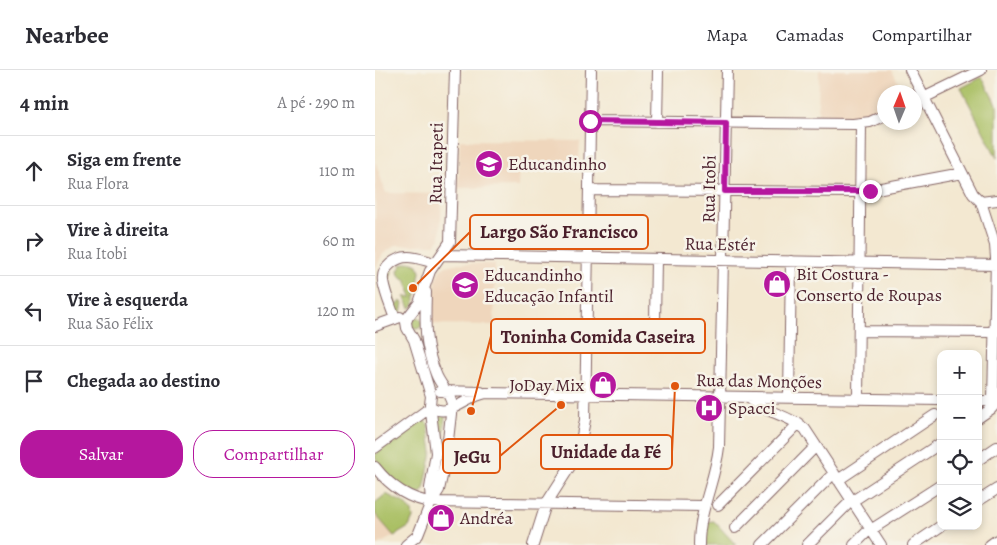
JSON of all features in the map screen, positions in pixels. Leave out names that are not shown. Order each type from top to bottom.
[{"type":"street","name":"Rua Itapeti","points":[[426,286],[430,272],[448,246],[451,237],[455,70]]},
{"type":"street","points":[[533,545],[546,504],[572,464],[580,446],[585,420],[591,70]]},
{"type":"street","points":[[657,122],[658,70]]},
{"type":"street","name":"Rua Itobi","points":[[699,545],[703,506],[717,463],[721,396],[727,70]]},
{"type":"street","points":[[909,70],[914,85]]},
{"type":"street","points":[[922,99],[981,70]]},
{"type":"street","points":[[922,105],[973,194],[981,202],[995,245],[996,401],[991,409],[982,415]]},
{"type":"street","points":[[590,121],[861,124],[877,118]]},
{"type":"street","points":[[858,399],[861,124]]},
{"type":"street","points":[[589,190],[860,192],[962,174]]},
{"type":"street","points":[[981,202],[997,200]]},
{"type":"street","name":"Rua Estér","points":[[391,321],[383,274],[392,263],[403,257],[438,259],[587,258],[996,265]]},
{"type":"street","points":[[655,322],[656,259]]},
{"type":"street","points":[[789,397],[791,261]]},
{"type":"street","points":[[426,286],[419,303],[407,320],[431,396],[436,454],[430,488],[431,502]]},
{"type":"street","points":[[406,545],[420,531],[431,502],[439,490],[444,473],[451,410],[451,401],[439,382],[425,341],[426,286]]},
{"type":"street","points":[[375,326],[411,314],[419,314],[425,324]]},
{"type":"street","points":[[391,321],[419,333],[425,324]]},
{"type":"street","points":[[859,331],[995,332]]},
{"type":"street","points":[[431,396],[436,392],[445,391]]},
{"type":"street","name":"Rua das Monções","points":[[445,391],[937,400]]},
{"type":"street","name":"Rua das Monções","points":[[451,410],[473,396],[486,393]]},
{"type":"street","points":[[747,397],[758,406],[799,424],[805,429],[881,545]]},
{"type":"street","points":[[982,401],[996,401]]},
{"type":"street","points":[[431,407],[443,412],[451,410]]},
{"type":"street","points":[[375,448],[431,407]]},
{"type":"street","points":[[762,545],[836,476],[935,414]]},
{"type":"street","points":[[718,505],[799,424]]},
{"type":"street","points":[[735,528],[816,446]]},
{"type":"street","points":[[807,545],[847,504],[854,502],[937,446]]},
{"type":"street","points":[[982,457],[997,447]]},
{"type":"street","points":[[375,466],[386,480],[397,489],[414,499],[431,502],[703,506]]},
{"type":"street","points":[[854,545],[866,533],[937,488]]},
{"type":"street","points":[[982,498],[997,489]]},
{"type":"street","points":[[913,545],[937,529]]},
{"type":"street","points":[[990,545],[997,540]]},
{"type":"shaded area","points":[[819,70],[892,70],[900,85],[877,85],[877,108],[857,116],[818,117]]},
{"type":"shaded area","name":"Educandinho","points":[[460,140],[580,141],[579,164],[519,163],[518,187],[458,188]]},
{"type":"shaded area","points":[[375,161],[386,193],[442,194],[440,238],[434,245],[396,245],[383,254],[375,269]]},
{"type":"shaded area","name":"Educandinho Educação Infantil","points":[[459,263],[495,264],[494,325],[430,324],[437,277],[440,270],[446,266]]},
{"type":"shaded area","points":[[375,514],[394,536],[377,545],[375,545]]},
{"type":"green space","points":[[982,77],[997,106],[997,158],[961,88]]},
{"type":"green space","points":[[409,262],[418,265],[420,272],[414,305],[410,308],[405,297],[412,297],[406,280],[399,275],[398,271],[402,264]]},
{"type":"green space","points":[[391,270],[389,280],[396,305],[401,301],[403,303],[401,312],[397,314],[386,276]]},
{"type":"green space","points":[[416,317],[422,323],[416,329],[410,323]]},
{"type":"green space","points":[[440,415],[445,416],[442,458],[434,489],[440,458]]},
{"type":"green space","points":[[421,420],[428,424],[432,452],[424,490],[419,494],[406,490],[393,481],[382,469],[375,457],[377,452]]},
{"type":"green space","points":[[386,494],[406,504],[412,512],[413,518],[409,527],[394,536],[375,514],[375,503]]},
{"type":"green space","points":[[714,521],[736,545],[703,545],[704,522]]},
{"type":"place","name":"Educandinho","points":[[489,164]]},
{"type":"place","name":"Bit Costura - Conserto de Roupas","points":[[777,284]]},
{"type":"place","name":"Educandinho Educação Infantil","points":[[465,285]]},
{"type":"place","name":"Largo São Francisco","points":[[413,288]]},
{"type":"place","name":"JoDay Mix","points":[[603,385]]},
{"type":"place","name":"Unidade da Fé","points":[[675,386]]},
{"type":"place","name":"JeGu","points":[[561,405]]},
{"type":"place","name":"Spacci","points":[[709,408]]},
{"type":"place","name":"Toninha Comida Caseira","points":[[471,411]]},
{"type":"place","name":"Andréa","points":[[441,518]]},
{"type":"route","points":[[590,121],[726,123],[725,191],[870,191]]}]
